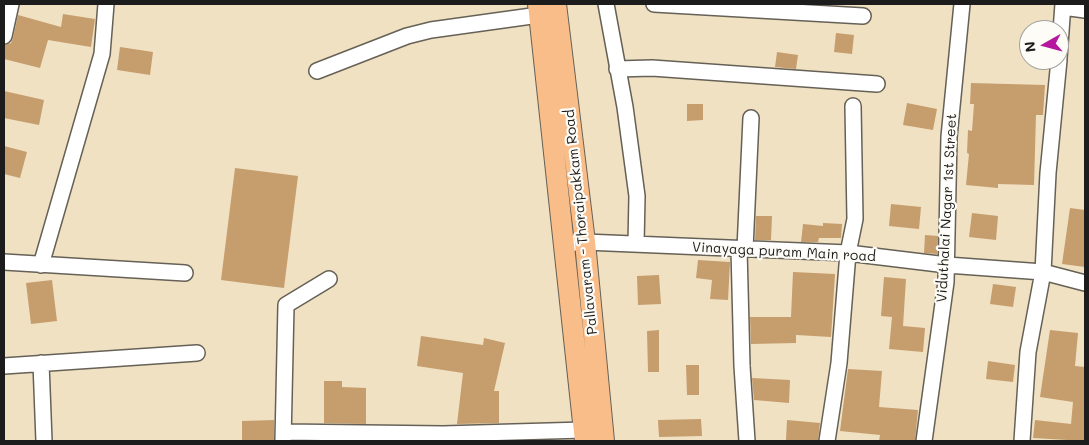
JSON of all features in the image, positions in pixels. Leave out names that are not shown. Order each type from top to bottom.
[{"type":"main road","name":"Pallavaram - Thoraipakkam Road","points":[[556,4],[585,242],[604,441]]},
{"type":"main road","name":"Pallavaram - Thoraipakkam Road","points":[[539,10],[584,436]]},
{"type":"street","points":[[4,36],[11,4]]},
{"type":"street","points":[[41,265],[102,54],[106,4]]},
{"type":"street","points":[[606,4],[637,196],[636,244]]},
{"type":"street","points":[[654,4],[864,16]]},
{"type":"street","name":"Viduthalai Nagar 1st Street","points":[[924,441],[947,265],[949,137],[962,4]]},
{"type":"street","points":[[1062,20],[1063,5],[1085,10]]},
{"type":"street","points":[[317,71],[406,36],[539,10]]},
{"type":"street","points":[[617,68],[652,68],[877,84]]},
{"type":"street","points":[[1022,441],[1028,352],[1043,272],[1048,173],[1058,70]]},
{"type":"street","points":[[827,441],[839,363],[848,252],[855,219],[854,106]]},
{"type":"street","points":[[747,441],[742,366],[742,249],[751,118]]},
{"type":"street","name":"Vinayaga puram Main road","points":[[565,244],[585,242],[848,252],[947,265],[1043,272],[1085,283]]},
{"type":"street","points":[[4,262],[185,273]]},
{"type":"street","points":[[329,279],[286,305],[283,437],[443,434],[584,436]]},
{"type":"street","points":[[4,366],[196,353]]},
{"type":"street","points":[[42,363],[44,441]]},
{"type":"building","points":[[63,14],[95,19],[91,47],[48,40],[40,68],[4,59],[4,45],[11,43],[18,15],[61,27]]},
{"type":"building","points":[[836,33],[854,35],[852,54],[834,52]]},
{"type":"building","points":[[120,47],[153,52],[150,75],[117,70]]},
{"type":"building","points":[[777,52],[798,55],[796,69],[775,67]]},
{"type":"building","points":[[971,83],[1045,85],[1043,115],[1036,115],[1034,185],[998,184],[998,188],[966,185],[969,154],[967,153],[968,130],[972,131],[974,104],[970,104]]},
{"type":"building","points":[[4,91],[44,100],[39,125],[4,118]]},
{"type":"building","points":[[907,103],[937,109],[933,130],[903,125]]},
{"type":"building","points":[[687,104],[703,104],[703,120],[687,121]]},
{"type":"building","points":[[4,146],[27,152],[20,178],[4,174]]},
{"type":"building","points":[[235,168],[298,176],[284,288],[221,280]]},
{"type":"building","points":[[891,204],[921,207],[919,229],[889,226]]},
{"type":"building","points":[[1070,208],[1085,210],[1085,267],[1062,264]]},
{"type":"building","points":[[972,213],[998,216],[996,240],[969,237]]},
{"type":"building","points":[[756,216],[772,216],[771,240],[755,240]]},
{"type":"building","points":[[823,223],[842,224],[841,238],[819,238],[818,242],[801,242],[803,224],[823,226]]},
{"type":"building","points":[[925,235],[938,236],[937,254],[924,253]]},
{"type":"building","points":[[698,260],[730,262],[728,300],[710,299],[712,280],[696,278]]},
{"type":"building","points":[[793,272],[835,274],[831,337],[796,335],[796,343],[751,344],[750,317],[791,317]]},
{"type":"building","points":[[659,275],[661,304],[638,305],[637,276]]},
{"type":"building","points":[[884,277],[906,279],[903,326],[925,328],[923,352],[889,349],[892,317],[881,316]]},
{"type":"building","points":[[52,280],[57,321],[31,324],[26,283]]},
{"type":"building","points":[[993,284],[1016,287],[1013,307],[990,304]]},
{"type":"building","points":[[659,330],[659,372],[648,372],[647,331]]},
{"type":"building","points":[[1050,330],[1078,333],[1075,366],[1085,367],[1085,441],[1033,438],[1035,420],[1071,424],[1073,402],[1040,397]]},
{"type":"building","points":[[421,336],[483,345],[484,338],[505,343],[494,391],[499,391],[499,423],[457,424],[463,373],[417,366]]},
{"type":"building","points":[[988,361],[1015,365],[1013,382],[986,379]]},
{"type":"building","points":[[686,365],[699,365],[699,395],[687,395]]},
{"type":"building","points":[[848,369],[882,371],[879,407],[918,410],[915,441],[879,441],[880,435],[840,431]]},
{"type":"building","points":[[752,378],[790,380],[789,403],[754,400]]},
{"type":"building","points":[[324,381],[342,381],[342,387],[366,388],[366,424],[324,423]]},
{"type":"building","points":[[701,419],[702,436],[659,437],[658,420]]},
{"type":"building","points":[[274,420],[274,441],[242,441],[242,421]]},
{"type":"building","points":[[787,420],[820,423],[818,441],[786,440]]}]
